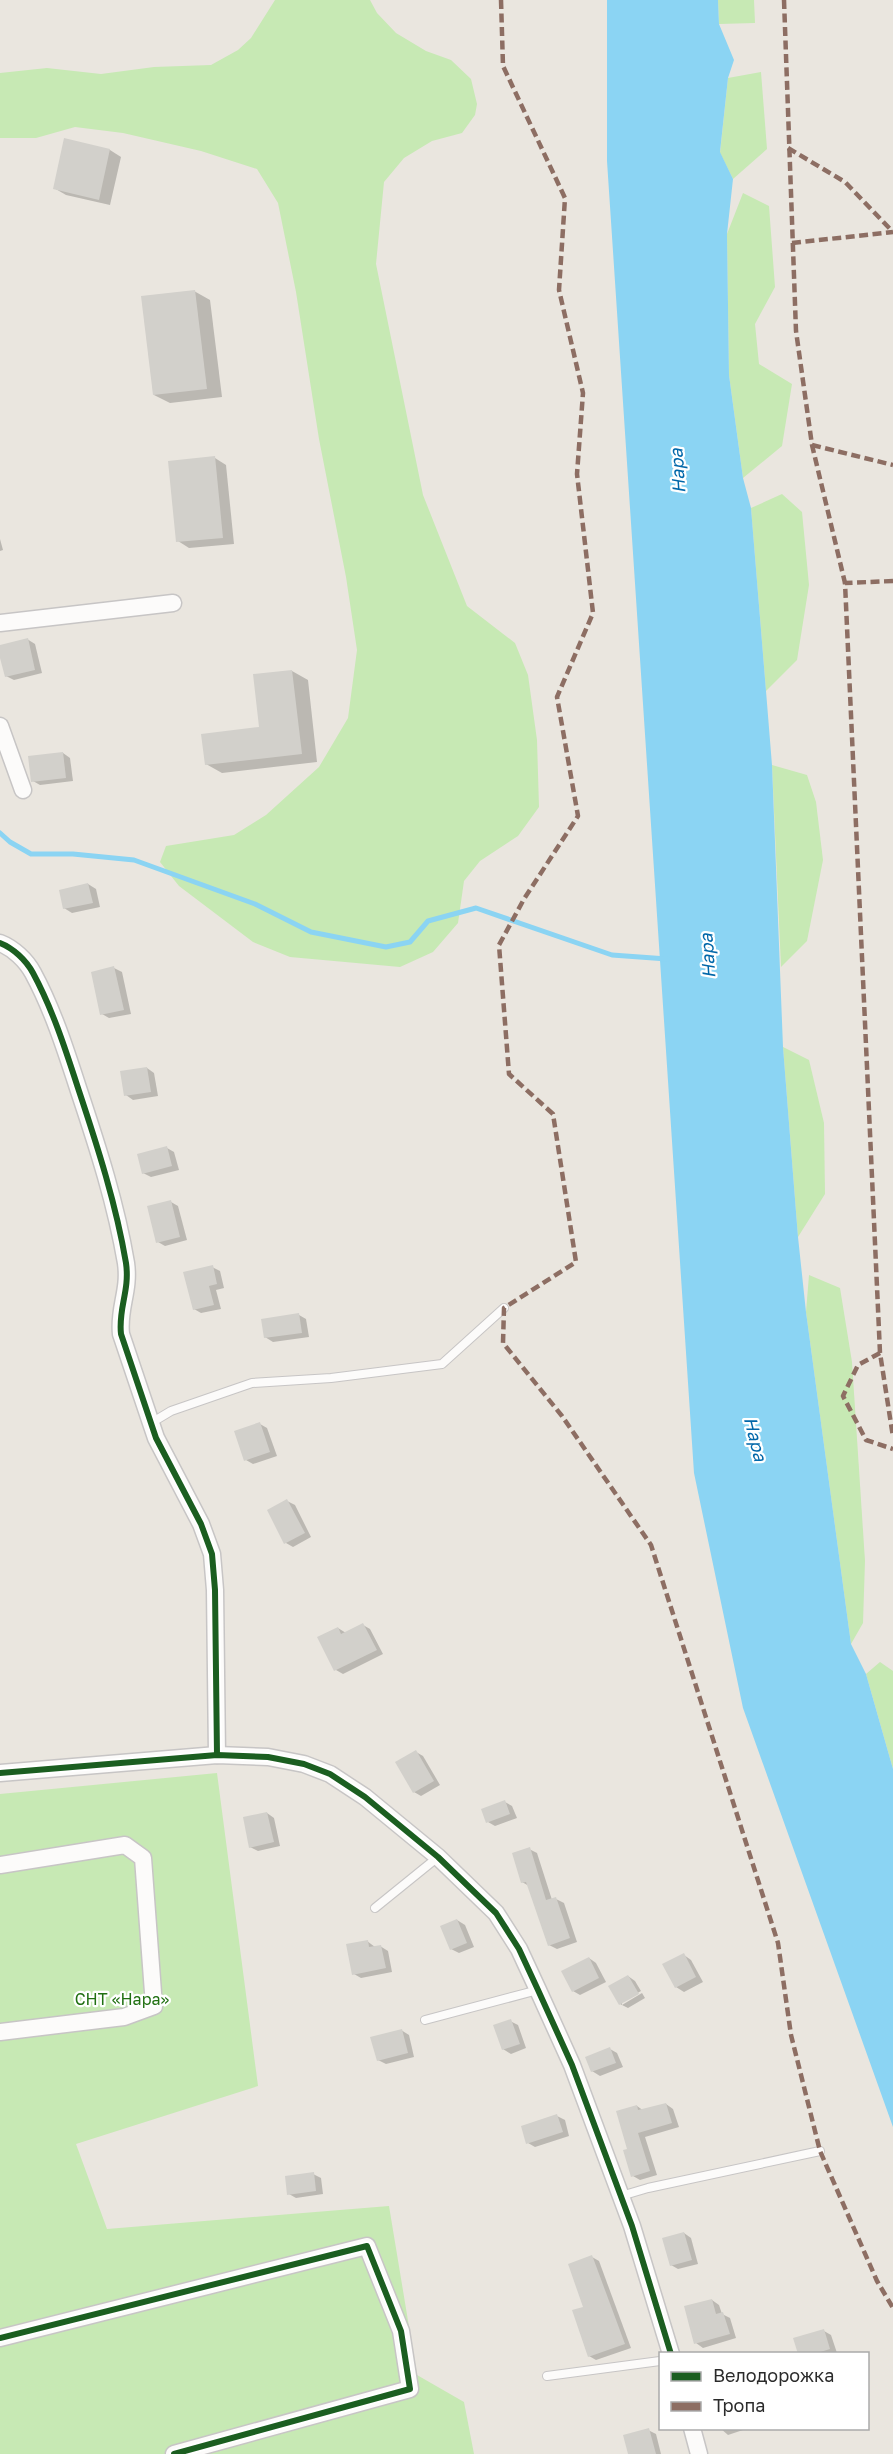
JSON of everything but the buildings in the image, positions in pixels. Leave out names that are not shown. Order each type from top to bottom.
[{"type":"street","points":[[0,623],[173,603]]},
{"type":"street","points":[[0,726],[23,790]]},
{"type":"street","points":[[0,943],[11,947],[32,971],[58,1027],[106,1172],[126,1264],[127,1291],[119,1317],[121,1334],[156,1438],[201,1524],[212,1554],[215,1590],[217,1755]]},
{"type":"street","points":[[0,1773],[217,1755],[268,1757],[304,1764],[330,1774],[365,1797],[438,1857],[496,1914],[519,1949],[572,2065],[620,2196],[670,2352]]},
{"type":"street","points":[[0,1865],[125,1845],[143,1858],[154,2006],[124,2017],[0,2032]]},
{"type":"street","points":[[0,2338],[367,2246],[401,2331],[410,2389],[174,2454]]},
{"type":"street","points":[[693,2430],[699,2454]]},
{"type":"lane","points":[[151,1423],[171,1411],[252,1383],[331,1378],[442,1364],[504,1308]]},
{"type":"lane","points":[[375,1908],[438,1857]]},
{"type":"lane","points":[[425,2020],[538,1990]]},
{"type":"lane","points":[[620,2196],[820,2151]]},
{"type":"lane","points":[[547,2376],[659,2361]]},
{"type":"green space","points":[[275,0],[370,0],[377,13],[396,33],[426,51],[451,60],[471,79],[477,104],[475,115],[462,133],[432,141],[404,158],[384,182],[376,264],[423,495],[467,606],[515,643],[528,675],[537,740],[539,807],[518,836],[480,861],[464,881],[458,923],[433,952],[400,967],[290,957],[253,942],[179,886],[160,862],[166,846],[234,835],[266,815],[319,767],[348,718],[357,650],[346,577],[319,439],[296,292],[278,203],[257,169],[201,151],[123,133],[75,127],[36,138],[0,138],[0,73],[47,68],[101,74],[154,67],[211,65],[238,50],[251,38]]},
{"type":"green space","points":[[718,0],[754,0],[755,23],[719,24]]},
{"type":"green space","points":[[761,72],[767,149],[733,179],[720,153],[728,78]]},
{"type":"green space","points":[[743,193],[769,206],[775,287],[755,324],[759,364],[792,384],[782,446],[743,478],[729,375],[727,234]]},
{"type":"green space","points":[[782,494],[802,512],[809,585],[797,660],[766,691],[751,508]]},
{"type":"green space","points":[[772,765],[807,775],[816,802],[823,860],[807,941],[781,967]]},
{"type":"green space","points":[[783,1047],[809,1060],[824,1123],[825,1194],[798,1237]]},
{"type":"green space","points":[[809,1275],[840,1288],[852,1362],[865,1561],[863,1623],[851,1644],[806,1312]]},
{"type":"green space","points":[[880,1662],[893,1671],[893,1769],[866,1674]]},
{"type":"green space","name":"СНТ «Нара»","points":[[217,1773],[258,2086],[76,2144],[107,2229],[389,2206],[417,2375],[464,2402],[474,2454],[0,2454],[0,1794]]},
{"type":"water","name":"Нара","points":[[607,0],[718,0],[719,24],[734,60],[728,78],[720,152],[733,179],[727,234],[729,375],[743,478],[751,508],[772,765],[783,1047],[806,1312],[851,1644],[866,1674],[893,1769],[893,2127],[743,1708],[694,1473],[607,161]]},
{"type":"waterway","points":[[0,833],[10,842],[31,854],[73,854],[134,860],[255,904],[311,932],[386,947],[410,942],[428,921],[476,908],[612,955],[667,959]]},
{"type":"marked path","points":[[501,0],[503,66],[565,198],[559,290],[583,393],[577,474],[593,613],[557,697],[578,816],[524,899],[499,945],[509,1074],[553,1114],[576,1262],[504,1308],[503,1343],[562,1416],[651,1545],[778,1943],[791,2035],[820,2151],[877,2281],[893,2308]]},
{"type":"marked path","points":[[784,0],[796,331],[812,445],[845,583]]},
{"type":"marked path","points":[[788,148],[845,182],[893,232]]},
{"type":"marked path","points":[[792,243],[893,232]]},
{"type":"marked path","points":[[812,445],[893,465]]},
{"type":"marked path","points":[[893,581],[845,583],[880,1353],[893,1437]]},
{"type":"marked path","points":[[880,1353],[858,1365],[843,1396],[866,1440],[893,1449]]},
{"type":"cycle path","points":[[0,943],[14,951],[30,968],[47,1001],[64,1046],[100,1155],[122,1241],[127,1273],[121,1334],[156,1438],[201,1524],[212,1554],[215,1590],[217,1755]]},
{"type":"cycle path","points":[[0,1773],[217,1755],[268,1757],[304,1764],[330,1774],[365,1797],[438,1857],[496,1913],[519,1949],[572,2065],[632,2226],[670,2352]]},
{"type":"cycle path","points":[[0,2338],[367,2246],[401,2331],[410,2389],[174,2454]]}]
